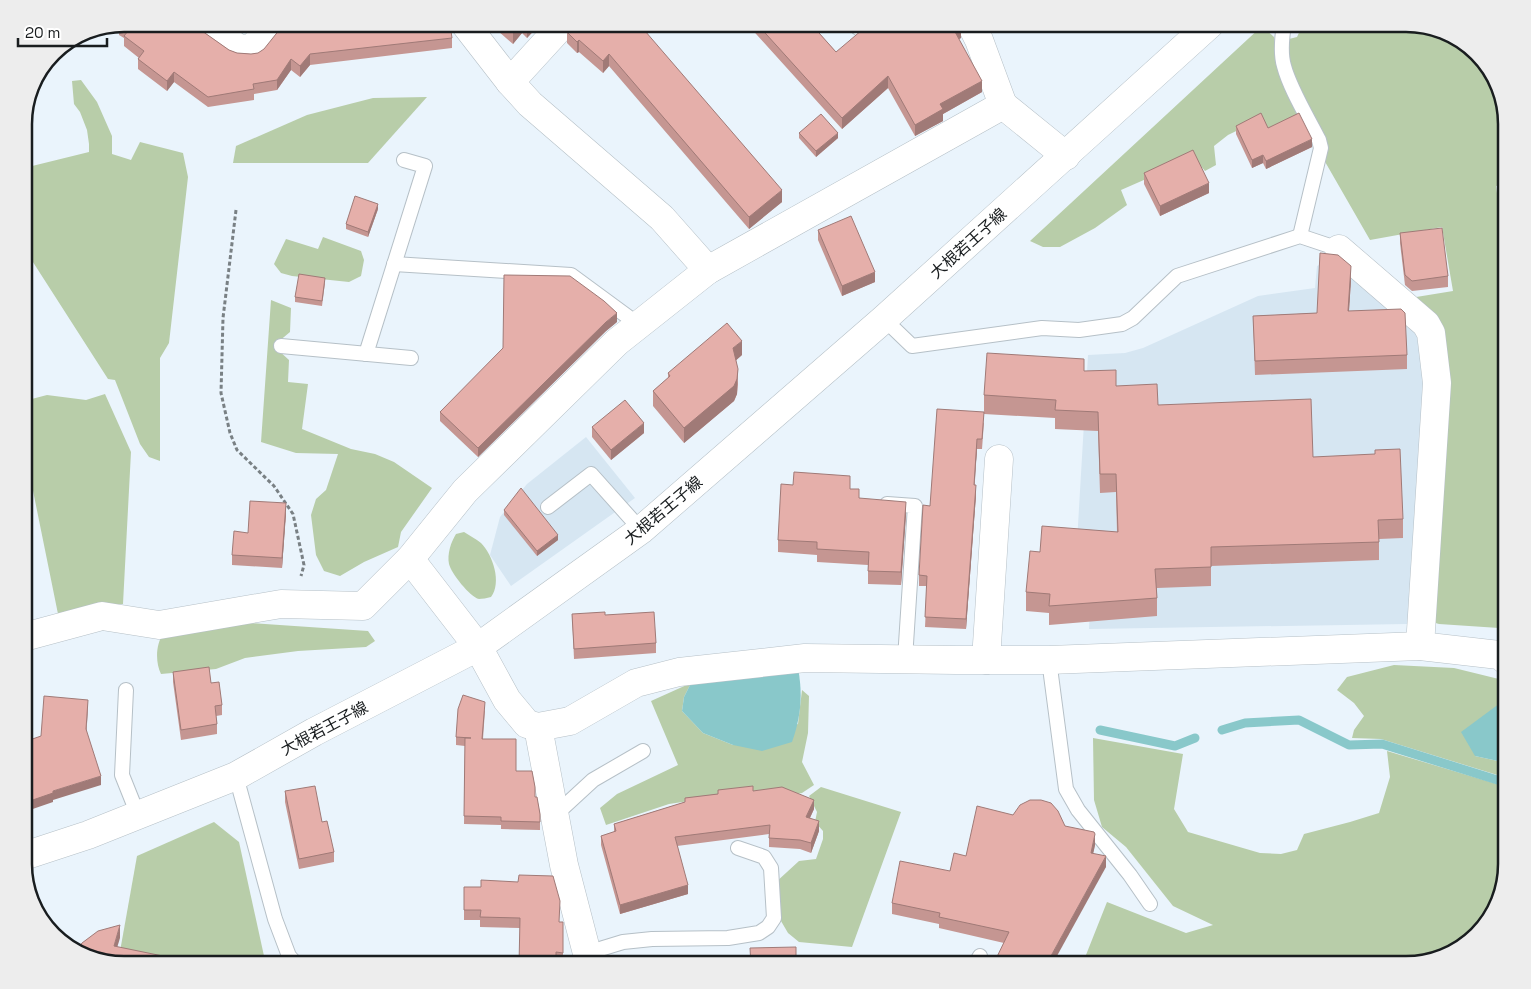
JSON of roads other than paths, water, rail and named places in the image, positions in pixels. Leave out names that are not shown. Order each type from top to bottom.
[{"type":"street","points":[[216,32],[238,48],[252,49],[266,32]]},
{"type":"street","points":[[471,32],[510,82],[530,104],[662,218],[708,270]]},
{"type":"street","points":[[510,82],[556,32]]},
{"type":"street","points":[[975,32],[1003,105],[1066,156]]},
{"type":"street","name":"大根若王子線","points":[[33,853],[88,835],[236,776],[314,732],[478,647],[641,530],[884,319],[1201,32]]},
{"type":"street","points":[[33,635],[102,616],[159,625],[281,604],[362,606],[410,559],[465,491],[617,342],[708,270],[1003,105]]},
{"type":"street","points":[[1339,249],[1426,324],[1432,333],[1437,383],[1420,646]]},
{"type":"street","points":[[986,660],[999,459]]},
{"type":"street","points":[[410,559],[478,647],[507,700],[527,724],[538,727],[570,721],[636,683],[679,672],[805,658],[1049,660],[1420,646],[1498,652]]},
{"type":"street","points":[[538,727],[564,865],[587,956]]},
{"type":"lane","points":[[1283,32],[1283,64],[1287,77],[1322,148],[1300,236]]},
{"type":"lane","points":[[366,354],[425,166],[404,160]]},
{"type":"lane","points":[[884,319],[912,346],[1042,328],[1079,330],[1122,324],[1133,318],[1177,276],[1300,236],[1339,249]]},
{"type":"lane","points":[[394,264],[571,275],[639,325]]},
{"type":"lane","points":[[282,346],[411,358]]},
{"type":"lane","points":[[548,507],[591,474],[641,530]]},
{"type":"lane","points":[[873,503],[915,506],[905,659]]},
{"type":"lane","points":[[1049,660],[1066,789],[1078,810],[1130,875],[1150,904]]},
{"type":"lane","points":[[126,690],[122,775],[138,815]]},
{"type":"lane","points":[[555,815],[593,780],[643,751]]},
{"type":"lane","points":[[236,776],[275,919],[289,956]]},
{"type":"lane","points":[[594,956],[623,942],[652,939],[728,938],[759,933],[768,927],[774,918],[771,868],[764,857],[738,848]]},
{"type":"water","points":[[798,668],[800,705],[792,742],[762,751],[733,745],[703,733],[682,711],[684,697],[691,683]]},
{"type":"water","points":[[1498,705],[1498,761],[1475,756],[1461,732]]},
{"type":"waterway","points":[[1222,730],[1245,723],[1299,720],[1349,745],[1382,744],[1498,780]]},
{"type":"waterway","points":[[1100,730],[1175,746],[1195,738]]}]
